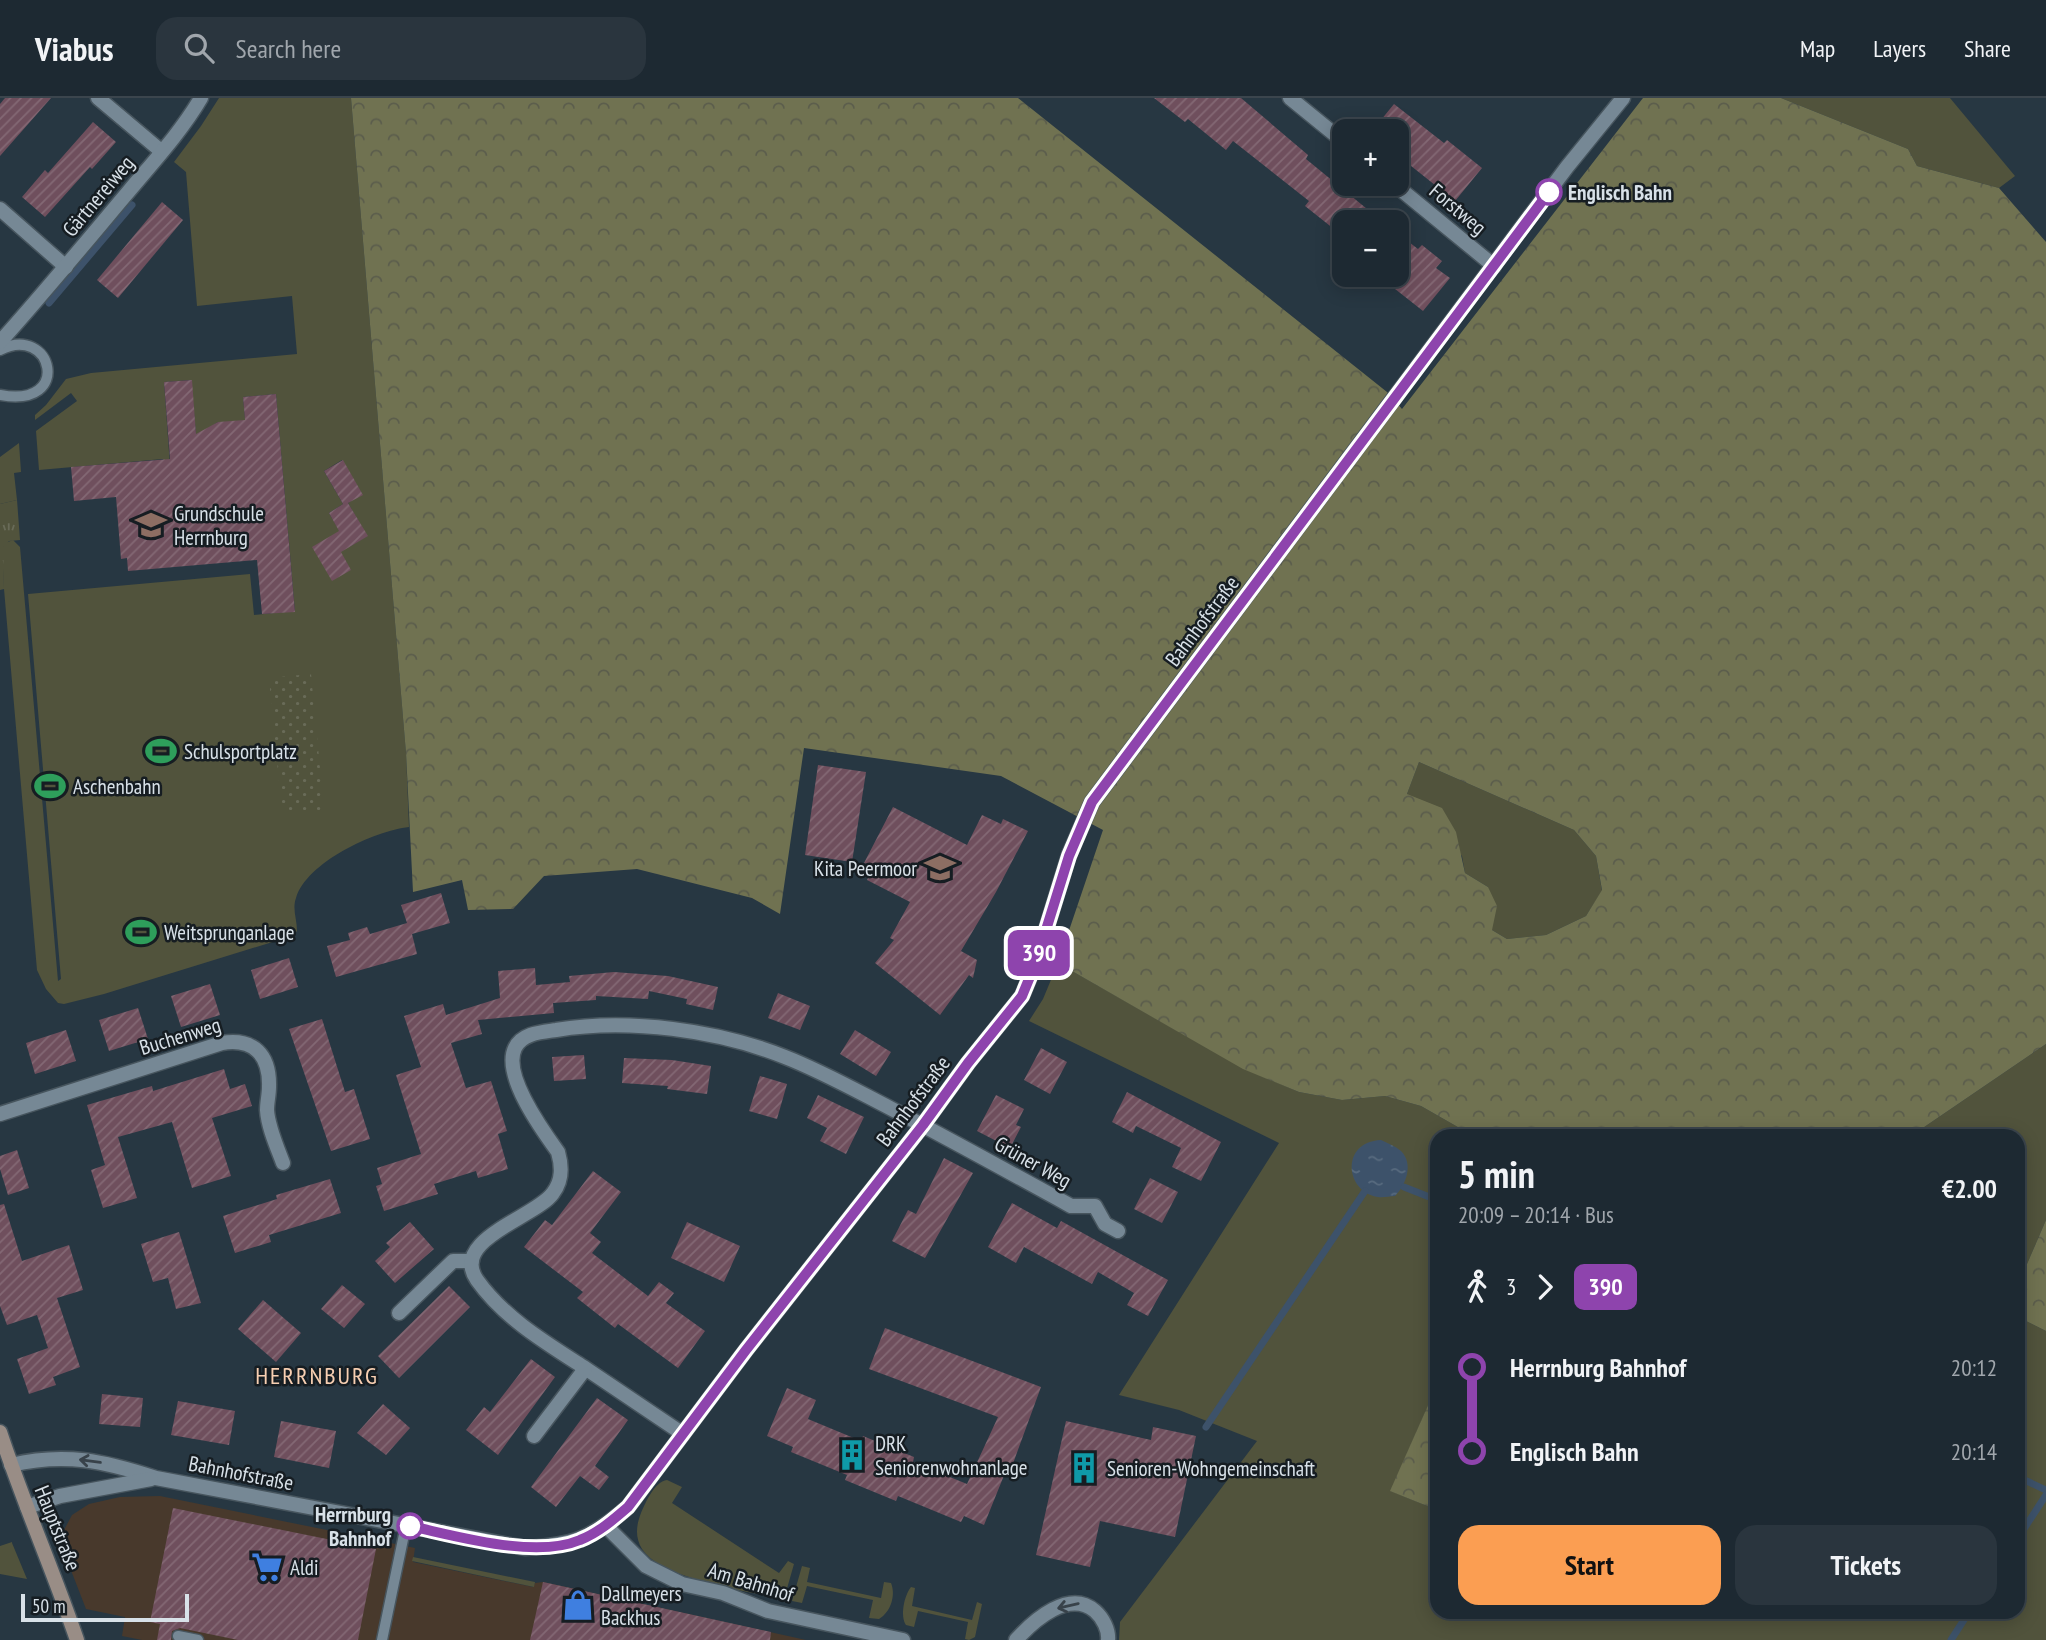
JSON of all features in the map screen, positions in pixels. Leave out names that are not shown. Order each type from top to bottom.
[{"type":"main road","name":"Hauptstraße","points":[[0,1432],[77,1640]]},
{"type":"street","name":"Gärtnereiweg","points":[[98,98],[161,151]]},
{"type":"street","points":[[1290,98],[1332,132]]},
{"type":"street","name":"Bahnhofstraße","points":[[11,1465],[37,1459],[67,1457],[113,1464],[156,1478],[525,1548],[579,1541],[606,1526],[628,1507],[746,1350],[1022,996],[1036,962],[1069,856],[1092,802],[1567,167],[1622,98]]},
{"type":"street","name":"Gärtnereiweg","points":[[0,342],[66,267],[161,151],[196,101]]},
{"type":"street","name":"Forstweg","points":[[1409,196],[1494,266]]},
{"type":"street","name":"Gärtnereiweg","points":[[0,209],[66,267]]},
{"type":"street","name":"Grüner Weg","points":[[472,1261],[476,1249],[485,1240],[553,1194],[561,1178],[562,1164],[558,1152],[515,1081],[512,1059],[515,1048],[521,1039],[529,1035],[577,1026],[676,1030],[745,1043],[822,1072],[1071,1206],[1095,1206],[1105,1224],[1118,1231]]},
{"type":"street","name":"Buchenweg","points":[[0,1114],[222,1043],[248,1042],[257,1048],[269,1078],[267,1109],[283,1163]]},
{"type":"street","points":[[399,1313],[453,1261],[472,1261],[475,1278],[502,1308],[540,1340],[683,1434]]},
{"type":"street","points":[[534,1436],[585,1368]]},
{"type":"street","name":"Bahnhofstraße","points":[[27,1507],[71,1493],[156,1478]]},
{"type":"street","name":"Am Bahnhof","points":[[606,1526],[646,1566],[682,1584],[723,1593],[768,1611],[904,1640]]},
{"type":"street","points":[[1016,1640],[1032,1622],[1067,1604],[1086,1604],[1099,1614],[1109,1633],[1108,1640]]},
{"type":"lane","points":[[0,350],[7,346],[23,344],[37,349],[46,360],[48,372],[43,388],[24,401],[0,395]]},
{"type":"lane","points":[[382,1640],[406,1525]]},
{"type":"lane","points":[[178,1636],[198,1640]]},
{"type":"shaded area","points":[[160,1496],[415,1548],[413,1562],[533,1587],[535,1583],[543,1582],[806,1640],[142,1640],[122,1636],[125,1617],[86,1609],[67,1560],[64,1530],[72,1515],[89,1504],[120,1497]]},
{"type":"green space","points":[[219,98],[351,98],[406,753],[409,827],[361,842],[344,850],[313,872],[296,898],[297,931],[292,936],[64,1004],[58,1003],[46,989],[37,970],[2,548],[5,543],[13,540],[20,547],[58,981],[61,979],[28,594],[250,574],[254,615],[295,611],[276,394],[243,397],[249,462],[233,425],[218,422],[206,436],[199,466],[191,380],[164,382],[171,480],[163,459],[39,470],[36,431],[77,401],[71,393],[35,420],[35,415],[66,379],[91,373],[297,354],[292,296],[197,306],[186,172],[174,162]],"holes":[[[342,460],[362,494],[348,503],[367,536],[349,547],[329,513],[343,504],[324,471]]]},
{"type":"green space","points":[[351,98],[1018,98],[1387,392],[1402,409],[1643,98],[1781,98],[1908,149],[1917,166],[1999,188],[2046,242],[2046,1044],[1921,1129],[1461,1129],[1421,1106],[1385,1096],[1342,1100],[1299,1092],[1243,1069],[1058,963],[1103,830],[1001,776],[804,748],[780,914],[752,898],[637,869],[544,876],[513,909],[468,910],[462,880],[413,892],[406,753]],"holes":[[[1419,762],[1574,830],[1596,856],[1602,890],[1586,916],[1546,935],[1507,939],[1492,930],[1497,906],[1488,887],[1465,873],[1456,832],[1442,808],[1407,794]]]},
{"type":"green space","points":[[1781,98],[1950,98],[2015,176],[1999,188],[1917,166],[1908,149]]},
{"type":"green space","points":[[19,443],[21,472],[14,473],[17,500],[0,504],[0,457]]},
{"type":"green space","points":[[17,500],[20,540],[9,541],[3,547],[4,589],[0,590],[0,504]]},
{"type":"green space","points":[[311,674],[324,810],[282,814],[269,678]]},
{"type":"green space","points":[[1419,762],[1574,830],[1596,856],[1602,891],[1586,916],[1546,935],[1507,939],[1492,930],[1488,887],[1465,873],[1462,856],[1407,794]]},
{"type":"green space","points":[[1058,963],[1243,1068],[1299,1092],[1342,1100],[1385,1096],[1421,1106],[1461,1129],[1430,1129],[1430,1401],[1391,1491],[1430,1507],[1430,1619],[2025,1619],[2025,1320],[2046,1331],[2046,1640],[1119,1640],[1120,1622],[1257,1441],[1179,1410],[1119,1395],[1279,1143],[1029,1021],[1043,999]]},
{"type":"green space","points":[[2046,1044],[2046,1220],[2025,1269],[2025,1129],[1921,1129]]},
{"type":"green space","points":[[2046,1220],[2046,1331],[2025,1320],[2025,1269]]},
{"type":"green space","points":[[1430,1401],[1430,1507],[1390,1491]]},
{"type":"green space","points":[[667,1480],[682,1487],[672,1503],[779,1573],[788,1561],[794,1564],[784,1599],[686,1576],[652,1559],[642,1549],[637,1536],[641,1513],[658,1484]]},
{"type":"green space","points":[[12,1542],[27,1579],[0,1574],[0,1546]]},
{"type":"green space","points":[[413,1557],[535,1582],[534,1587],[412,1561]]},
{"type":"green space","points":[[802,1566],[810,1568],[807,1582],[881,1598],[884,1582],[891,1583],[893,1593],[889,1608],[879,1619],[869,1618],[873,1600],[807,1586],[802,1603],[792,1601]]},
{"type":"green space","points":[[911,1587],[915,1588],[912,1606],[972,1620],[977,1602],[982,1604],[975,1637],[965,1639],[968,1622],[918,1611],[914,1627],[906,1625],[903,1617],[904,1606]]},
{"type":"water","points":[[1381,1140],[1401,1151],[1407,1162],[1405,1180],[1395,1196],[1380,1197],[1367,1193],[1354,1177],[1353,1158],[1359,1149],[1368,1143]]},
{"type":"building","points":[[5,98],[51,98],[0,156],[0,104]]},
{"type":"building","points":[[1154,98],[1241,98],[1308,155],[1306,159],[1332,180],[1332,196],[1351,196],[1368,210],[1332,210],[1332,227],[1305,206],[1309,201],[1233,141],[1226,150],[1188,119],[1185,122]]},
{"type":"building","points":[[1394,104],[1444,143],[1447,140],[1482,168],[1455,201],[1409,164],[1409,119],[1382,119]]},
{"type":"building","points":[[93,122],[116,142],[45,217],[22,197],[45,170],[48,173]]},
{"type":"building","points":[[162,202],[183,220],[118,298],[97,280]]},
{"type":"building","points":[[1409,242],[1418,249],[1422,245],[1442,261],[1436,268],[1450,278],[1423,311],[1393,287],[1409,287]]},
{"type":"building","points":[[192,380],[196,434],[218,422],[245,420],[243,397],[276,394],[295,612],[262,614],[257,560],[128,571],[127,558],[121,559],[116,497],[74,501],[71,467],[170,459],[164,382]]},
{"type":"building","points":[[343,460],[363,495],[348,503],[368,536],[341,552],[351,570],[332,581],[312,547],[339,531],[329,513],[343,504],[324,471]]},
{"type":"building","points":[[818,765],[866,772],[852,862],[805,855]]},
{"type":"building","points":[[893,807],[967,845],[982,815],[1001,824],[1003,819],[1028,831],[961,951],[977,960],[973,978],[969,975],[940,1015],[875,963],[894,940],[890,938],[910,902],[867,880],[874,865],[864,863]]},
{"type":"building","points":[[441,893],[450,923],[412,934],[417,954],[336,977],[327,946],[350,940],[348,933],[367,927],[370,934],[407,923],[401,905]]},
{"type":"building","points":[[289,958],[298,987],[260,999],[251,970]]},
{"type":"building","points":[[535,968],[536,985],[570,982],[569,976],[614,972],[668,976],[718,987],[713,1010],[686,1004],[687,999],[649,991],[648,999],[596,996],[596,1000],[553,1003],[554,1013],[478,1020],[482,1034],[451,1043],[466,1088],[491,1081],[507,1131],[498,1134],[508,1169],[478,1178],[476,1171],[434,1184],[438,1194],[384,1211],[376,1186],[382,1184],[377,1168],[421,1154],[396,1075],[421,1067],[404,1016],[443,1004],[446,1015],[500,998],[498,971]]},
{"type":"building","points":[[210,984],[220,1015],[181,1027],[171,996]]},
{"type":"building","points":[[778,993],[810,1006],[800,1030],[768,1018]]},
{"type":"building","points":[[138,1008],[148,1039],[109,1051],[99,1020]]},
{"type":"building","points":[[322,1019],[345,1092],[354,1089],[370,1139],[331,1151],[289,1029]]},
{"type":"building","points":[[66,1030],[76,1061],[35,1074],[26,1043]]},
{"type":"building","points":[[855,1030],[891,1052],[876,1076],[840,1054]]},
{"type":"building","points":[[1041,1048],[1067,1062],[1050,1094],[1024,1080]]},
{"type":"building","points":[[584,1055],[586,1079],[554,1081],[552,1057]]},
{"type":"building","points":[[624,1058],[672,1060],[711,1066],[707,1094],[667,1089],[668,1086],[622,1083]]},
{"type":"building","points":[[224,1069],[230,1089],[245,1084],[252,1106],[212,1118],[231,1176],[192,1188],[172,1122],[118,1137],[137,1198],[103,1208],[91,1170],[105,1165],[87,1105],[152,1086],[153,1091]]},
{"type":"building","points":[[760,1076],[787,1084],[777,1119],[749,1111]]},
{"type":"building","points":[[1127,1092],[1221,1142],[1201,1181],[1172,1167],[1181,1148],[1136,1126],[1133,1133],[1112,1122]]},
{"type":"building","points":[[818,1095],[864,1117],[846,1154],[820,1141],[827,1128],[807,1118]]},
{"type":"building","points":[[996,1095],[1024,1109],[1016,1125],[1021,1127],[1010,1148],[977,1131]]},
{"type":"building","points":[[17,1150],[29,1188],[8,1195],[0,1169],[0,1156]]},
{"type":"building","points":[[944,1158],[973,1173],[925,1258],[892,1241],[908,1210],[916,1214]]},
{"type":"building","points":[[593,1171],[621,1192],[590,1233],[601,1242],[592,1253],[648,1296],[659,1282],[674,1293],[666,1303],[705,1331],[678,1368],[618,1324],[615,1328],[577,1298],[583,1292],[524,1247],[545,1220],[552,1225]]},
{"type":"building","points":[[1150,1178],[1178,1192],[1162,1223],[1134,1209]]},
{"type":"building","points":[[330,1179],[341,1213],[269,1235],[271,1242],[235,1253],[223,1216],[277,1199],[276,1195]]},
{"type":"building","points":[[1012,1203],[1057,1228],[1061,1221],[1168,1280],[1148,1316],[1127,1305],[1134,1293],[1098,1272],[1092,1284],[1024,1247],[1016,1263],[988,1247]]},
{"type":"building","points":[[4,1204],[22,1261],[69,1245],[83,1290],[57,1298],[80,1367],[53,1377],[56,1385],[29,1394],[17,1359],[48,1348],[37,1315],[7,1325],[0,1306],[0,1205]]},
{"type":"building","points":[[410,1222],[434,1249],[395,1283],[375,1261],[390,1247],[386,1243]]},
{"type":"building","points":[[687,1222],[740,1246],[724,1282],[671,1258]]},
{"type":"building","points":[[179,1232],[201,1303],[176,1309],[168,1278],[153,1282],[141,1244]]},
{"type":"building","points":[[342,1285],[365,1304],[344,1328],[321,1309]]},
{"type":"building","points":[[449,1286],[470,1307],[399,1378],[378,1356]]},
{"type":"building","points":[[263,1300],[301,1333],[276,1362],[238,1329]]},
{"type":"building","points":[[885,1328],[1041,1387],[1011,1469],[1007,1468],[984,1525],[964,1516],[961,1522],[898,1496],[896,1501],[845,1480],[847,1475],[791,1452],[793,1447],[767,1436],[787,1388],[816,1400],[808,1419],[861,1441],[863,1436],[914,1457],[913,1462],[967,1484],[998,1417],[869,1369]]},
{"type":"building","points":[[531,1359],[555,1377],[498,1455],[466,1430],[484,1407],[490,1412]]},
{"type":"building","points":[[102,1394],[143,1398],[140,1427],[99,1424]]},
{"type":"building","points":[[597,1398],[628,1420],[595,1466],[609,1477],[599,1490],[580,1476],[556,1507],[531,1487]]},
{"type":"building","points":[[178,1401],[235,1411],[229,1445],[171,1435]]},
{"type":"building","points":[[383,1404],[410,1428],[386,1455],[357,1433]]},
{"type":"building","points":[[281,1421],[336,1431],[329,1468],[274,1457]]},
{"type":"building","points":[[1066,1421],[1151,1440],[1153,1427],[1196,1436],[1175,1537],[1100,1521],[1090,1567],[1036,1555]]},
{"type":"building","name":"Aldi","points":[[173,1508],[376,1549],[358,1640],[238,1640],[180,1628],[172,1631],[171,1640],[157,1640],[160,1624],[150,1622]]},
{"type":"building","points":[[543,1582],[771,1632],[770,1640],[530,1640]]},
{"type":"waterway","points":[[49,303],[132,205]]},
{"type":"waterway","points":[[1404,1187],[1430,1197]]},
{"type":"waterway","points":[[1206,1427],[1365,1191]]},
{"type":"waterway","points":[[2025,1480],[2046,1490]]},
{"type":"waterway","points":[[2025,1527],[2046,1495]]},
{"type":"waterway","points":[[1951,1640],[1964,1619]]},
{"type":"bus line","name":"390","points":[[410,1526],[525,1548],[554,1546],[579,1541],[606,1526],[628,1507],[968,1063],[1011,1012],[1022,996],[1036,962],[1069,856],[1092,802],[1549,192]]},
{"type":"place","name":"Englisch Bahn","points":[[1549,192]]},
{"type":"place","name":"Grundschule Herrnburg","points":[[151,525]]},
{"type":"place","name":"Schulsportplatz","points":[[161,751]]},
{"type":"place","name":"Aschenbahn","points":[[50,786]]},
{"type":"place","name":"Kita Peermoor","points":[[940,868]]},
{"type":"place","name":"Weitsprunganlage","points":[[141,932]]},
{"type":"place","name":"DRK Seniorenwohnanlage","points":[[852,1455]]},
{"type":"place","name":"Senioren-Wohngemeinschaft","points":[[1084,1468]]},
{"type":"place","name":"Herrnburg Bahnhof","points":[[410,1526]]},
{"type":"place","name":"Aldi","points":[[267,1567]]},
{"type":"place","name":"Dallmeyers Backhus","points":[[578,1605]]},
{"type":"district","name":"HERRNBURG","points":[[317,1375]]}]
